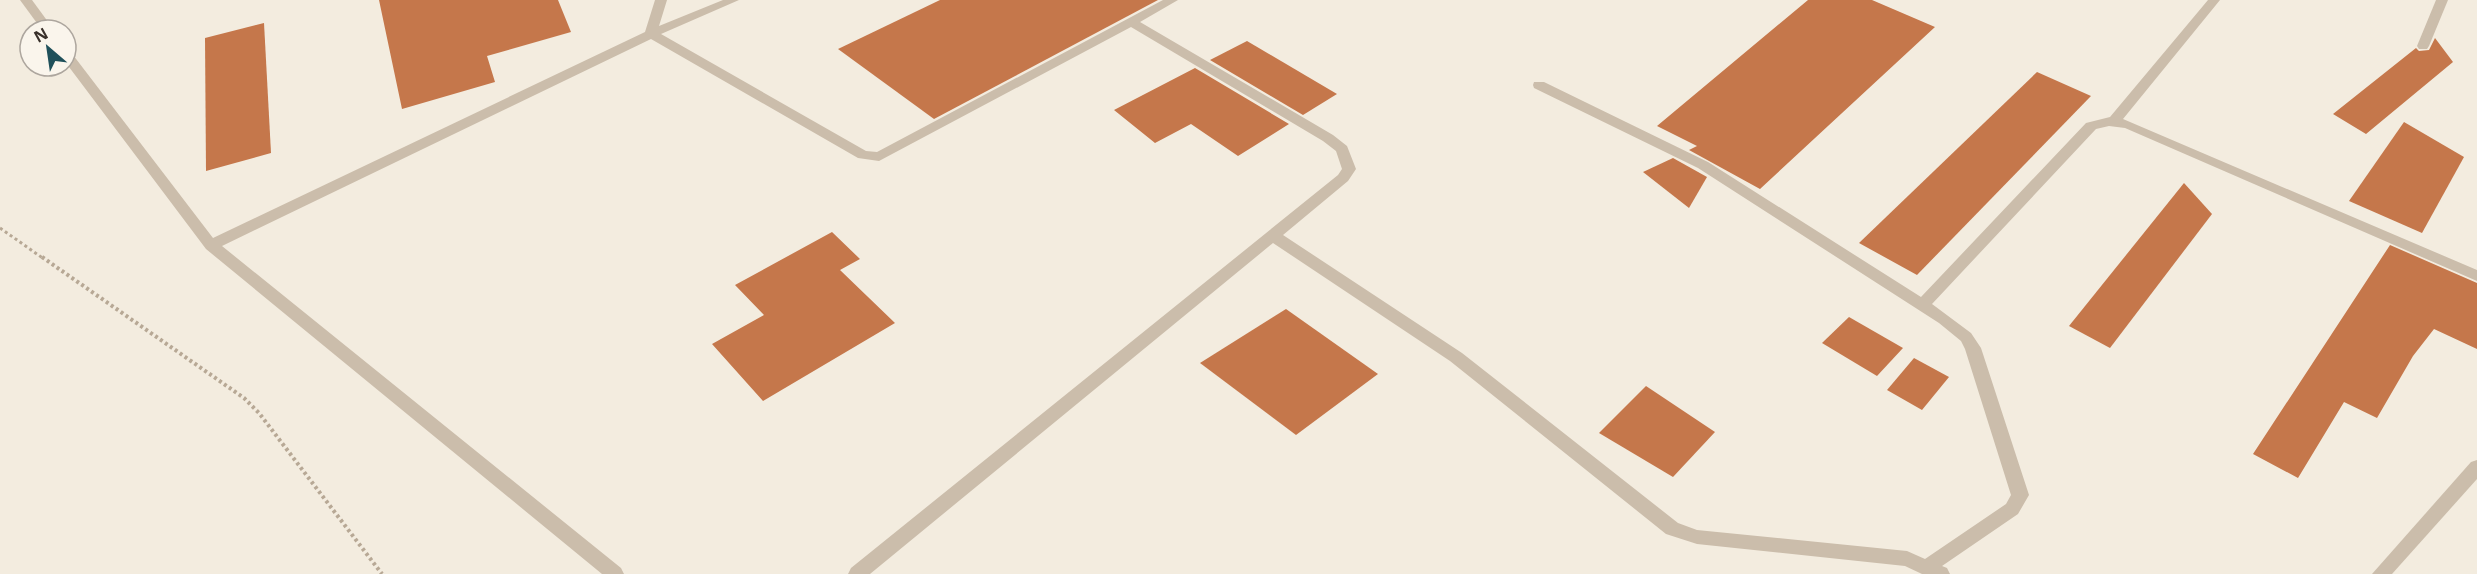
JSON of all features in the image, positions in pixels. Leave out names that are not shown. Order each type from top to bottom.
[{"type":"street","points":[[26,0],[39,18]]},
{"type":"street","points":[[651,34],[661,0]]},
{"type":"street","points":[[211,245],[651,34],[733,0]]},
{"type":"street","points":[[651,34],[863,155],[879,158],[1172,0]]},
{"type":"street","points":[[2114,121],[2214,0]]},
{"type":"street","points":[[2423,46],[2442,0]]},
{"type":"street","points":[[857,574],[1274,236],[1343,177],[1349,169],[1342,149],[1328,138],[1131,22]]},
{"type":"street","points":[[78,70],[211,245],[615,574]]},
{"type":"street","points":[[1274,236],[1456,357],[1672,529],[1697,537],[1907,559],[1934,570],[2012,509],[2020,495],[1973,348],[1957,328],[1703,165],[1539,85]]},
{"type":"street","points":[[1921,306],[2091,126],[2099,122],[2114,121],[2128,124],[2477,276]]},
{"type":"street","points":[[2381,574],[2477,467]]},
{"type":"path","points":[[0,228],[244,398],[260,413],[382,574]]},
{"type":"building","points":[[379,0],[558,0],[571,32],[487,56],[495,82],[402,109]]},
{"type":"building","points":[[940,0],[1158,0],[934,119],[838,49]]},
{"type":"building","points":[[1808,0],[1872,0],[1935,27],[1760,189],[1689,150],[1697,146],[1657,126]]},
{"type":"building","points":[[264,23],[271,153],[206,171],[205,38]]},
{"type":"building","points":[[2435,38],[2453,62],[2366,134],[2333,114],[2416,48],[2419,51],[2429,50]]},
{"type":"building","points":[[1247,41],[1337,94],[1303,115],[1210,60]]},
{"type":"building","points":[[1195,68],[1289,124],[1238,156],[1191,124],[1155,143],[1114,110]]},
{"type":"building","points":[[2037,72],[2091,96],[1917,275],[1859,243]]},
{"type":"building","points":[[2404,122],[2464,157],[2422,233],[2349,201]]},
{"type":"building","points":[[1673,158],[1707,177],[1689,208],[1643,172]]},
{"type":"building","points":[[2184,183],[2212,214],[2110,348],[2069,326]]},
{"type":"building","points":[[832,232],[860,259],[840,270],[895,323],[763,401],[712,344],[764,315],[735,285]]},
{"type":"building","points":[[2390,245],[2477,283],[2477,349],[2434,329],[2413,356],[2377,418],[2344,402],[2298,478],[2253,454]]},
{"type":"building","points":[[1286,309],[1378,374],[1296,435],[1200,363]]},
{"type":"building","points":[[1849,317],[1903,348],[1877,376],[1822,343]]},
{"type":"building","points":[[1914,358],[1949,377],[1922,410],[1887,390]]},
{"type":"building","points":[[1646,386],[1715,432],[1673,477],[1599,433]]}]
